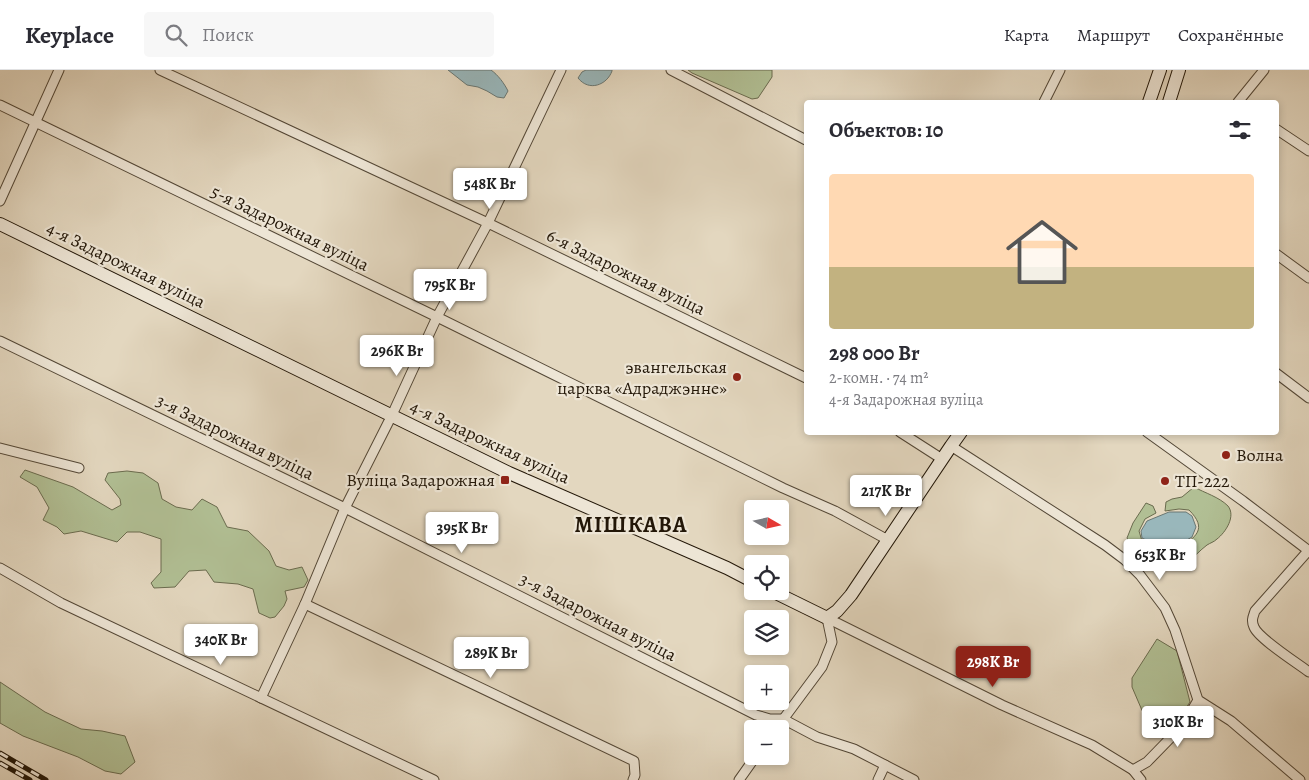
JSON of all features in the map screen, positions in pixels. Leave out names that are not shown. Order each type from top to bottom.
[{"type":"main road","points":[[1150,100],[1160,70]]},
{"type":"main road","points":[[1170,100],[1179,70]]},
{"type":"main road","name":"4-я Задарожная вуліца","points":[[0,224],[509,473],[744,577]]},
{"type":"main road","points":[[789,599],[827,618],[837,610],[851,595],[960,435]]},
{"type":"street","points":[[0,201],[59,70]]},
{"type":"street","name":"6-я Задарожная вуліца","points":[[160,70],[488,223],[804,377]]},
{"type":"street","points":[[261,698],[305,604],[345,508],[392,415],[437,317],[488,223],[560,70]]},
{"type":"street","points":[[672,70],[804,139]]},
{"type":"street","points":[[1045,100],[1060,70]]},
{"type":"street","points":[[1240,100],[1264,70]]},
{"type":"street","name":"5-я Задарожная вуліца","points":[[0,105],[437,317],[783,488],[835,511],[888,540]]},
{"type":"street","points":[[1279,131],[1309,151]]},
{"type":"street","points":[[1279,256],[1309,278]]},
{"type":"street","name":"3-я Задарожная вуліца","points":[[0,341],[345,508],[756,715],[783,719],[817,737],[854,749],[914,780]]},
{"type":"street","points":[[1279,375],[1309,398]]},
{"type":"street","points":[[905,435],[942,459]]},
{"type":"street","points":[[1151,435],[1309,551],[1252,618],[1254,628],[1261,636],[1309,672]]},
{"type":"street","points":[[951,446],[1105,544],[1124,560],[1140,576],[1165,608],[1188,665],[1198,700],[1231,721],[1300,780]]},
{"type":"street","points":[[0,448],[80,468]]},
{"type":"street","points":[[0,568],[61,603],[434,780]]},
{"type":"street","points":[[305,604],[634,760],[635,775],[633,780]]},
{"type":"street","points":[[783,719],[822,667],[832,642],[827,618]]},
{"type":"street","points":[[827,618],[1002,705],[1092,745],[1133,770],[1141,780]]},
{"type":"street","points":[[1133,770],[1147,762],[1184,724],[1198,700]]},
{"type":"street","points":[[739,780],[750,765]]},
{"type":"street","points":[[878,780],[885,765]]},
{"type":"green space","points":[[688,70],[772,70],[772,77],[758,98],[752,99]]},
{"type":"green space","points":[[25,470],[73,487],[112,510],[121,505],[120,499],[105,480],[108,473],[127,471],[143,473],[158,483],[162,499],[176,507],[192,510],[202,499],[217,507],[227,527],[248,531],[269,551],[276,566],[289,570],[302,567],[308,580],[304,587],[285,591],[287,599],[284,606],[275,617],[270,618],[259,613],[253,589],[238,584],[214,582],[206,570],[189,571],[175,587],[154,588],[151,583],[161,572],[161,539],[140,532],[127,532],[117,542],[81,531],[64,534],[57,527],[43,520],[49,508],[37,487],[20,477]]},
{"type":"green space","points":[[1194,487],[1220,500],[1230,510],[1229,524],[1216,540],[1186,562],[1173,565],[1156,562],[1130,543],[1127,538],[1133,523],[1146,503],[1153,506],[1156,513],[1145,519],[1139,531],[1142,541],[1178,549],[1190,541],[1199,528],[1195,517],[1189,510],[1165,511],[1166,502],[1182,497]]},
{"type":"green space","points":[[1157,639],[1177,651],[1190,702],[1180,717],[1173,723],[1144,715],[1132,687],[1132,678]]},
{"type":"green space","points":[[0,682],[45,712],[81,729],[125,736],[135,762],[121,774],[105,771],[78,757],[23,736],[0,723]]},
{"type":"water","points":[[448,70],[491,70],[501,79],[508,91],[504,98],[497,97],[478,87],[467,85]]},
{"type":"water","points":[[586,70],[612,71],[610,76],[602,83],[592,86],[587,85],[578,78]]},
{"type":"water","points":[[1169,512],[1186,512],[1192,516],[1196,527],[1192,537],[1178,545],[1142,538],[1141,531],[1147,521]]},
{"type":"railway","points":[[0,753],[46,780]]},
{"type":"railway","points":[[0,763],[30,780]]},
{"type":"place","name":"эвангельская царква «Адраджэнне»","points":[[737,377]]},
{"type":"place","name":"Волна","points":[[1226,455]]},
{"type":"place","name":"Вуліца Задарожная","points":[[505,480]]},
{"type":"place","name":"ТП-222","points":[[1165,481]]},
{"type":"district","name":"МІШКАВА","points":[[631,525]]}]
